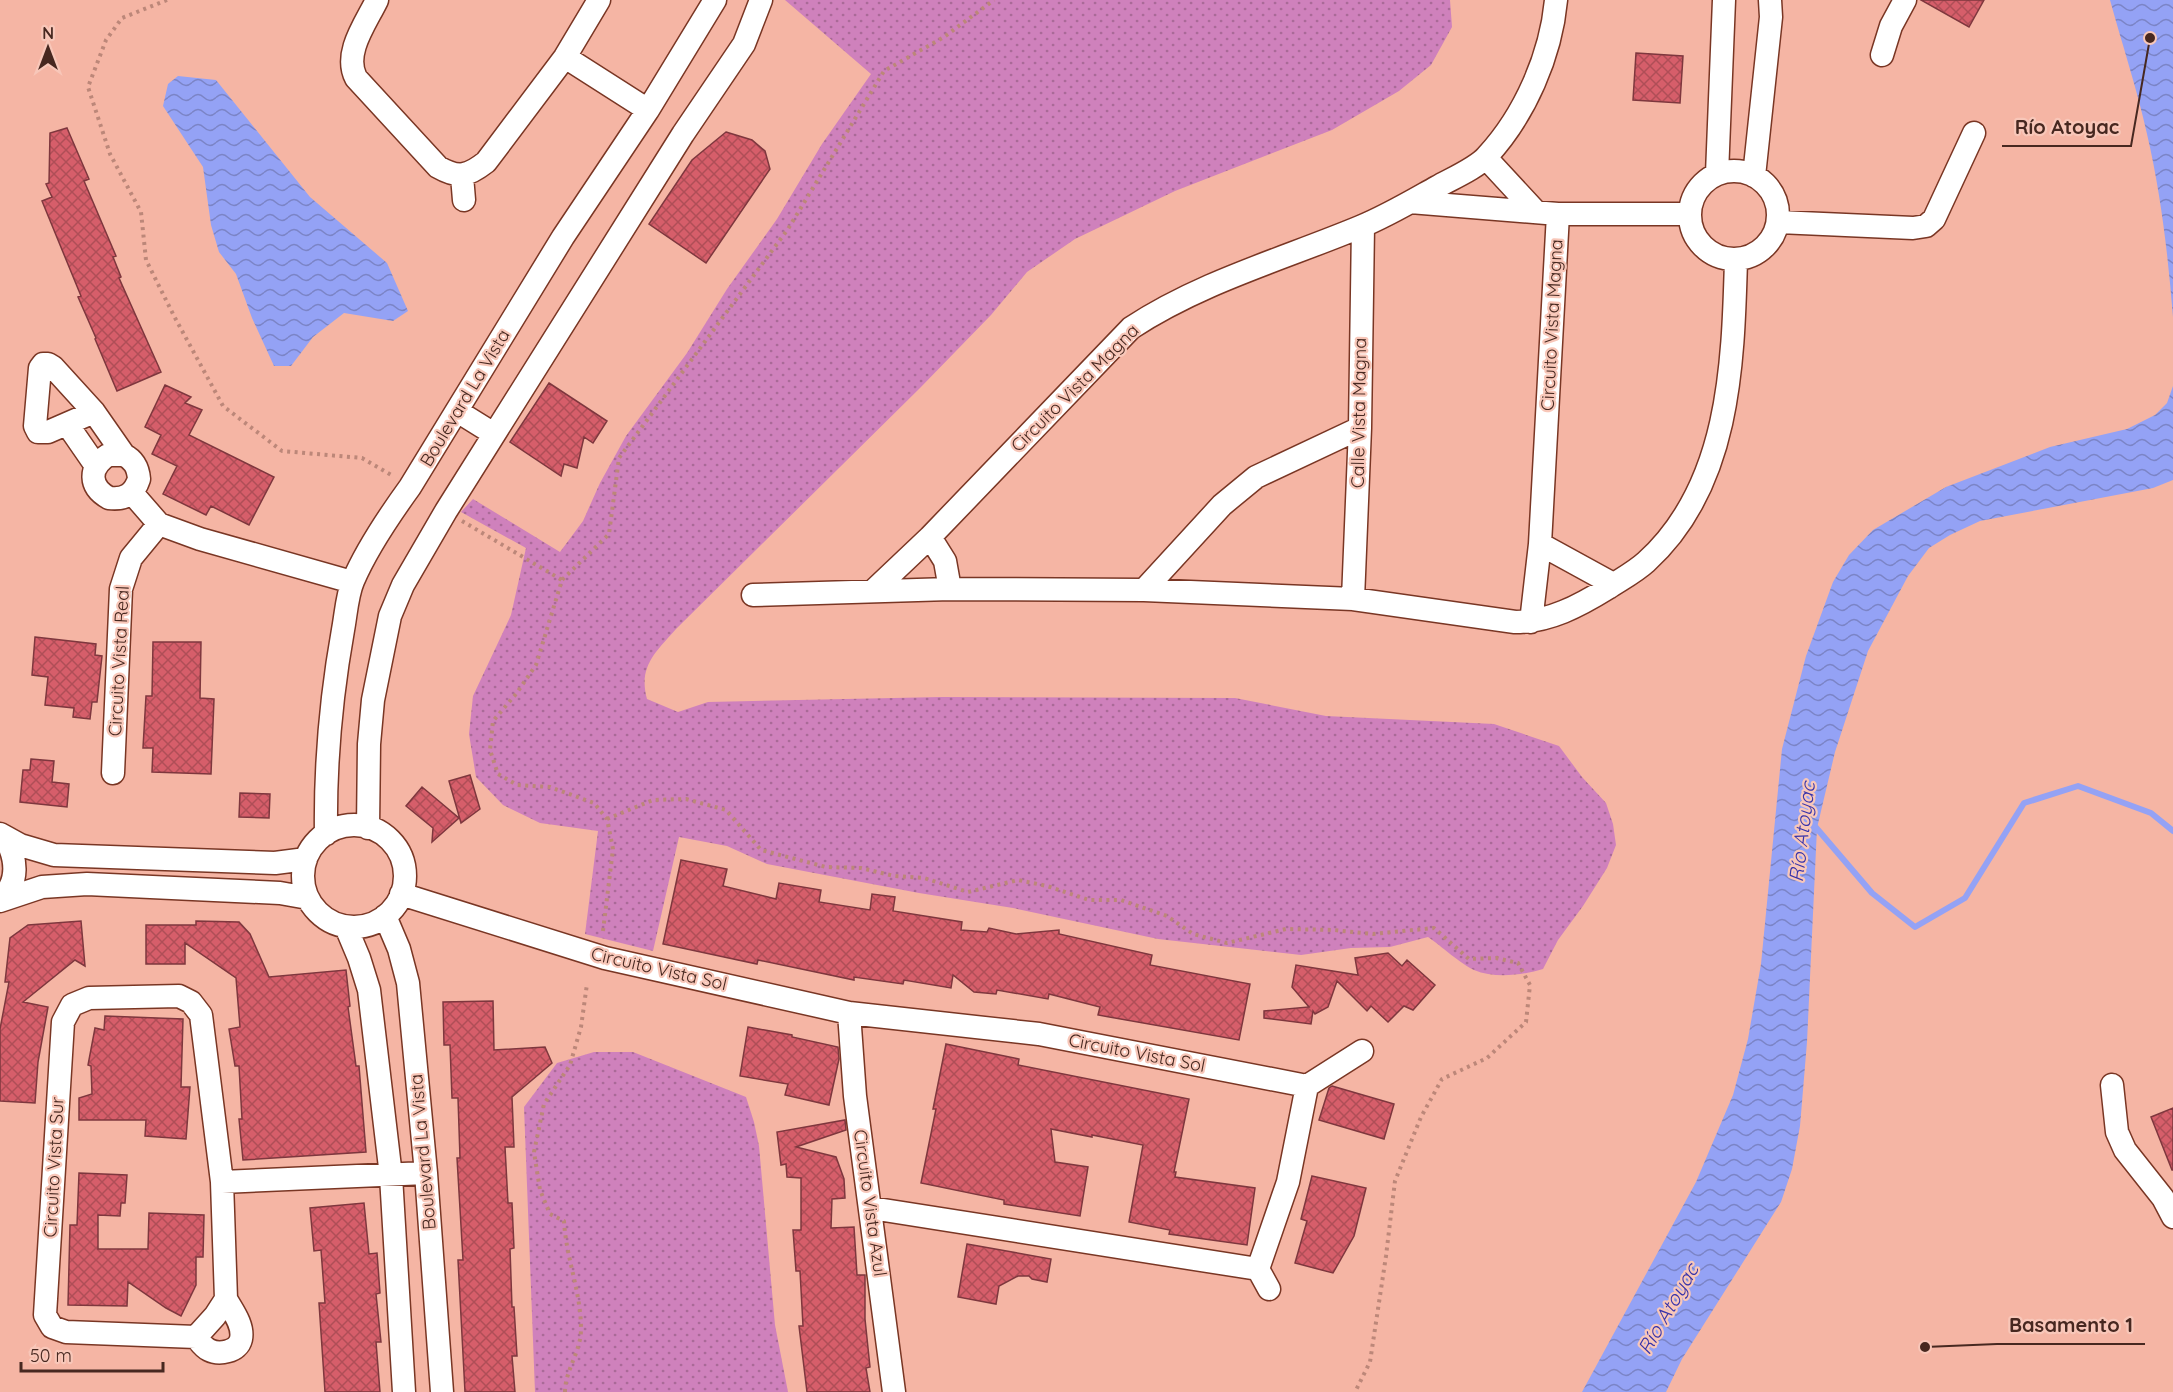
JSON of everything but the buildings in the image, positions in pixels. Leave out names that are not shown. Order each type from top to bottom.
[{"type":"street","points":[[377,0],[354,48],[342,60],[438,167],[462,176],[476,170],[486,162],[564,57],[599,0]]},
{"type":"street","name":"Boulevard La Vista","points":[[326,834],[330,724],[338,660],[352,582],[388,518],[410,487],[563,237],[648,110],[715,0]]},
{"type":"street","points":[[368,828],[369,744],[373,700],[390,616],[403,585],[494,434],[683,134],[744,44],[761,0]]},
{"type":"street","name":"Circuito Vista Magna","points":[[873,591],[930,537],[1131,328],[1157,311],[1196,292],[1363,226],[1486,158],[1512,125],[1533,84],[1548,44],[1556,0]]},
{"type":"street","points":[[1717,174],[1724,0]]},
{"type":"street","points":[[1754,176],[1771,17],[1770,0]]},
{"type":"street","points":[[1882,56],[1891,26],[1905,0]]},
{"type":"street","points":[[564,57],[648,110]]},
{"type":"street","points":[[1778,222],[1913,228],[1926,226],[1934,219],[1974,133]]},
{"type":"street","points":[[1486,158],[1547,213]]},
{"type":"street","points":[[1729,171],[1754,176],[1765,184],[1778,208],[1778,222],[1774,236],[1764,248],[1751,256],[1736,260],[1722,258],[1708,252],[1698,242],[1691,229],[1689,214],[1691,202],[1697,190],[1717,174],[1729,171]]},
{"type":"street","points":[[462,176],[464,200]]},
{"type":"street","name":"Circuito Vista Magna","points":[[1410,202],[1547,213],[1689,214]]},
{"type":"street","name":"Circuito Vista Magna","points":[[1531,621],[1540,544],[1547,213]]},
{"type":"street","name":"Calle Vista Magna","points":[[1353,599],[1360,428],[1363,226]]},
{"type":"street","points":[[753,595],[950,589],[1144,590],[1353,599],[1504,620],[1531,621],[1560,614],[1589,600],[1645,563],[1666,541],[1687,512],[1703,484],[1716,446],[1724,407],[1735,313],[1736,260]]},
{"type":"street","points":[[94,412],[48,432],[38,432],[36,429],[39,373],[43,364],[53,367],[94,412],[123,455]]},
{"type":"street","points":[[456,411],[494,434]]},
{"type":"street","points":[[67,424],[96,466]]},
{"type":"street","points":[[1144,590],[1222,505],[1256,477],[1360,428]]},
{"type":"street","points":[[108,455],[123,455],[130,458],[139,471],[139,479],[132,493],[125,498],[109,498],[97,489],[94,481],[96,466],[108,455]]},
{"type":"street","points":[[132,493],[159,525],[200,539],[352,582]]},
{"type":"street","name":"Circuito Vista Real","points":[[113,773],[120,589],[131,558],[159,525]]},
{"type":"street","points":[[930,537],[945,561],[950,589]]},
{"type":"street","points":[[1540,544],[1613,584]]},
{"type":"street","points":[[354,826],[368,828],[386,838],[399,854],[404,867],[401,894],[385,916],[360,927],[346,927],[324,917],[314,909],[308,898],[303,876],[306,859],[315,843],[326,834],[339,828],[354,826]]},
{"type":"street","points":[[2,836],[37,851],[54,855],[275,863],[306,859]]},
{"type":"street","points":[[0,900],[10,887],[15,871],[13,853],[2,836]]},
{"type":"street","points":[[0,900],[42,887],[87,884],[280,893],[308,898]]},
{"type":"street","name":"Circuito Vista Sol","points":[[401,894],[605,958],[849,1013],[1039,1034],[1306,1086]]},
{"type":"street","name":"Boulevard La Vista","points":[[385,916],[399,949],[408,983],[426,1173],[442,1392]]},
{"type":"street","name":"Boulevard La Vista","points":[[346,927],[369,990],[391,1176],[404,1392]]},
{"type":"street","name":"Circuito Vista Sur","points":[[196,1337],[66,1332],[52,1327],[45,1315],[63,1022],[72,1005],[89,998],[179,996],[191,1002],[201,1015],[222,1182],[226,1299]]},
{"type":"street","name":"Circuito Vista Azul","points":[[849,1013],[855,1096],[894,1392]]},
{"type":"street","points":[[1269,1289],[1258,1269],[1288,1182],[1306,1086],[1362,1051]]},
{"type":"street","points":[[2112,1085],[2117,1132],[2125,1150],[2163,1198],[2173,1217]]},
{"type":"street","points":[[222,1182],[426,1173]]},
{"type":"street","points":[[871,1208],[1258,1269]]},
{"type":"street","points":[[226,1299],[241,1329],[241,1338],[238,1346],[230,1351],[219,1353],[202,1346],[196,1337],[215,1316],[226,1299]]},
{"type":"path","points":[[167,0],[122,18],[106,40],[88,87],[110,154],[141,212],[146,260],[223,406],[282,451],[362,458],[382,469]]},
{"type":"path","points":[[603,931],[613,849],[607,819],[594,803],[550,787],[517,785],[498,774],[490,750],[493,721],[536,665],[562,580],[609,534],[619,458],[788,229],[884,71],[944,37],[994,0]]},
{"type":"path","points":[[474,529],[562,580]]},
{"type":"path","points":[[607,819],[654,800],[686,799],[726,810],[761,850],[826,867],[861,868],[894,876],[924,878],[968,892],[1018,880],[1047,886],[1089,900],[1121,900],[1167,916],[1192,934],[1227,943],[1286,929],[1373,934],[1434,928],[1469,959],[1496,958],[1518,963],[1530,985],[1526,1022],[1487,1059],[1442,1079],[1421,1117],[1395,1180],[1370,1362],[1355,1392]]},
{"type":"path","points":[[565,1392],[565,1381],[577,1355],[581,1332],[581,1309],[565,1244],[564,1221],[550,1214],[540,1190],[534,1152],[544,1104],[570,1065],[581,1027],[586,984]]},
{"type":"shaded area","points":[[785,0],[1450,0],[1452,27],[1431,65],[1399,91],[1332,130],[1175,191],[1075,239],[1027,272],[991,315],[920,388],[676,629],[647,668],[645,687],[647,699],[678,712],[708,702],[941,697],[1235,698],[1326,716],[1494,724],[1559,746],[1582,777],[1606,803],[1613,824],[1616,845],[1607,868],[1558,940],[1543,969],[1509,975],[1482,973],[1463,964],[1428,937],[1390,947],[1351,948],[1301,955],[1158,939],[1013,908],[767,864],[727,846],[679,837],[653,951],[585,934],[598,831],[540,823],[503,805],[476,777],[469,734],[473,696],[511,615],[526,548],[461,512],[473,499],[560,552],[583,521],[600,483],[626,436],[687,353],[727,289],[777,219],[822,144],[871,74]]},
{"type":"shaded area","points":[[594,1052],[633,1052],[746,1097],[759,1146],[775,1325],[788,1392],[535,1392],[524,1107],[557,1063]]},
{"type":"water","points":[[2110,0],[2173,0],[2173,317],[2163,225],[2152,157],[2139,100]]},
{"type":"water","points":[[178,76],[216,80],[310,197],[387,263],[408,311],[393,321],[344,313],[313,337],[291,366],[274,366],[252,318],[236,274],[219,252],[211,225],[203,167],[163,106],[168,84]]},
{"type":"water","points":[[2173,386],[2173,480],[2153,488],[1980,521],[1929,548],[1908,576],[1868,651],[1835,752],[1817,828],[1807,1042],[1800,1126],[1792,1169],[1781,1202],[1682,1359],[1666,1392],[1582,1392],[1696,1182],[1733,1095],[1748,1039],[1761,964],[1782,749],[1806,656],[1833,582],[1849,555],[1873,530],[1946,487],[2050,447],[2127,429],[2155,415],[2167,403]]},
{"type":"waterway","points":[[1813,824],[1872,893],[1915,927],[1965,898],[2024,803],[2078,786],[2151,813],[2173,831]]},
{"type":"place","name":"Río Atoyac","points":[[2150,38]]},
{"type":"place","name":"Basamento 1","points":[[1925,1347]]}]
